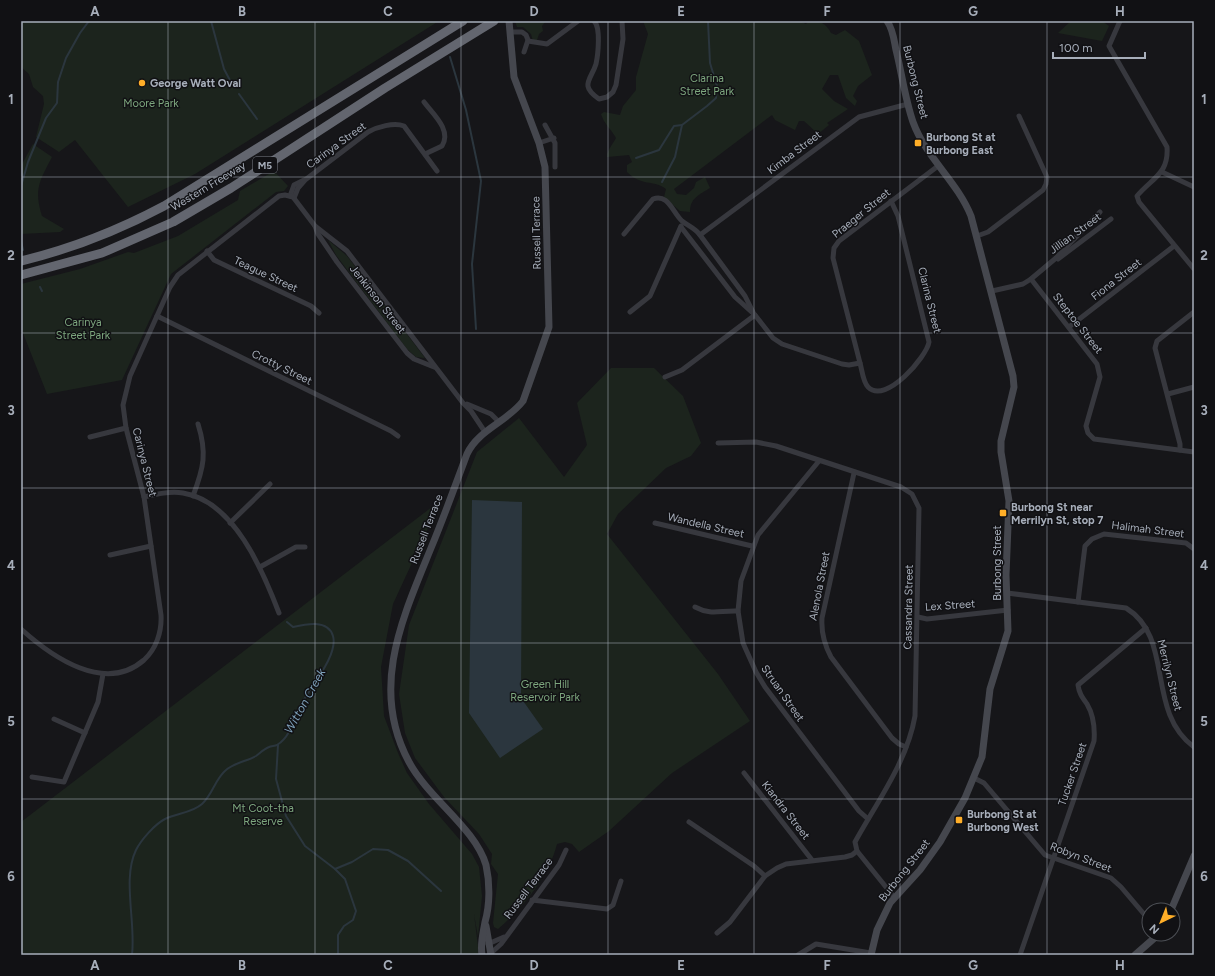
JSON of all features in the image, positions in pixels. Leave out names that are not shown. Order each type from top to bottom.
[{"type":"highway","name":"Western Freeway","points":[[21,261],[85,242],[139,220],[463,21]]},
{"type":"highway","name":"Western Freeway","points":[[21,275],[102,253],[173,222],[231,188],[385,88],[494,21]]},
{"type":"main road","name":"Russell Terrace","points":[[488,944],[486,922],[489,882],[483,857],[472,838],[428,791],[408,761],[396,726],[390,688],[393,656],[406,610],[466,454],[474,442],[522,401],[549,327],[546,189],[543,159],[539,143],[514,77],[509,21]]},
{"type":"main road","name":"Burbong Street","points":[[871,954],[879,923],[894,897],[920,870],[940,842],[974,778],[982,756],[990,689],[1008,631],[1007,593],[1009,501],[1001,452],[1001,441],[1014,387],[1013,376],[978,236],[964,200],[938,166],[919,136],[908,104],[892,33],[887,21]]},
{"type":"main road","points":[[1174,902],[1194,856]]},
{"type":"main road","name":"Russell Terrace","points":[[486,922],[482,936],[487,955]]},
{"type":"main road","points":[[1135,955],[1150,942]]},
{"type":"main road","points":[[487,955],[484,948],[488,944]]},
{"type":"street","points":[[528,41],[547,44],[578,21]]},
{"type":"street","points":[[594,21],[597,24],[599,32],[596,64],[589,76],[588,87],[590,93],[599,99],[607,97],[613,92],[616,85],[623,39],[622,21]]},
{"type":"street","points":[[1120,21],[1109,46],[1167,146],[1168,157],[1162,172],[1137,196],[1139,202],[1194,269]]},
{"type":"street","points":[[511,32],[523,32],[527,36],[528,41],[524,52]]},
{"type":"street","points":[[424,102],[443,128],[445,134],[444,142],[440,147],[425,154],[437,171]]},
{"type":"street","name":"Kimba Street","points":[[700,235],[859,117],[908,104]]},
{"type":"street","points":[[978,236],[988,232],[1043,190],[1046,184],[1047,177],[1019,116]]},
{"type":"street","points":[[545,125],[554,138],[557,149],[555,167]]},
{"type":"street","name":"Carinya Street","points":[[21,630],[40,645],[66,661],[103,674],[120,672],[140,662],[150,653],[159,635],[161,615],[144,497],[126,428],[123,405],[130,376],[157,316],[178,275],[277,197],[283,195],[292,197],[294,185],[305,180],[368,132],[379,127],[403,126],[425,154]]},
{"type":"street","points":[[539,143],[554,138]]},
{"type":"street","name":"Praeger Street","points":[[860,363],[833,252],[839,241],[938,166]]},
{"type":"street","points":[[1162,172],[1194,187]]},
{"type":"street","name":"Jenkinson Street","points":[[292,197],[315,226],[347,251],[457,396],[471,411],[485,432]]},
{"type":"street","points":[[624,234],[652,200],[658,198],[668,203],[735,297],[755,315]]},
{"type":"street","name":"Clarina Street","points":[[860,363],[868,387],[876,391],[885,390],[900,381],[927,349],[929,344],[929,338],[898,216],[891,201]]},
{"type":"street","name":"Jillian Street","points":[[1031,279],[1051,262],[1100,212]]},
{"type":"street","name":"Jillian Street","points":[[1051,262],[1066,254],[1111,219]]},
{"type":"street","points":[[682,224],[694,228],[700,235],[745,296],[755,315],[772,338],[782,344],[844,365],[860,363]]},
{"type":"street","points":[[630,312],[650,296],[682,224]]},
{"type":"street","name":"Jenkinson Street","points":[[315,226],[318,234],[337,262],[407,353],[414,359],[431,365],[438,370]]},
{"type":"street","name":"Fiona Street","points":[[1069,328],[1174,246]]},
{"type":"street","name":"Teague Street","points":[[207,251],[214,260],[311,306],[319,313]]},
{"type":"street","points":[[992,292],[1021,285],[1031,279]]},
{"type":"street","name":"Steptoe Street","points":[[1031,279],[1097,364],[1100,377],[1086,426],[1088,433],[1094,439],[1194,452]]},
{"type":"street","points":[[1180,450],[1181,445],[1155,348],[1157,341],[1194,312]]},
{"type":"street","points":[[665,377],[682,370],[755,315]]},
{"type":"street","name":"Crotty Street","points":[[157,316],[391,431],[398,436]]},
{"type":"street","points":[[1168,394],[1194,387]]},
{"type":"street","name":"Jenkinson Street","points":[[457,396],[469,405],[492,414],[499,422]]},
{"type":"street","points":[[193,496],[202,470],[204,455],[203,441],[198,424]]},
{"type":"street","points":[[90,437],[126,428]]},
{"type":"street","name":"Cassandra Street","points":[[718,443],[756,442],[776,446],[854,473],[901,487],[912,494],[920,508],[915,716],[906,747],[855,842],[857,851]]},
{"type":"street","name":"Struan Street","points":[[819,461],[768,521],[752,546],[741,581],[738,611],[743,643],[748,657],[765,687],[859,811],[868,819]]},
{"type":"street","name":"Alenola Street","points":[[854,473],[822,618],[821,630],[824,645],[831,657],[892,738],[899,744],[906,747]]},
{"type":"street","points":[[230,523],[270,484]]},
{"type":"street","points":[[144,497],[175,492],[193,496],[213,506],[230,523],[260,567],[279,613]]},
{"type":"street","name":"Wandella Street","points":[[655,523],[752,546]]},
{"type":"street","name":"Halimah Street","points":[[1078,602],[1085,546],[1092,539],[1104,534],[1186,543],[1194,549]]},
{"type":"street","points":[[110,555],[151,546]]},
{"type":"street","points":[[260,567],[296,547],[306,547]]},
{"type":"street","name":"Merrilyn Street","points":[[1007,593],[1126,608],[1136,614],[1152,640],[1166,708],[1179,733],[1194,747]]},
{"type":"street","points":[[695,607],[713,614],[738,611]]},
{"type":"street","name":"Lex Street","points":[[918,617],[927,619],[1008,610]]},
{"type":"street","name":"Tucker Street","points":[[1020,955],[1094,741],[1096,727],[1088,706],[1079,693],[1078,685],[1146,628]]},
{"type":"street","points":[[32,777],[64,782],[100,697],[103,674]]},
{"type":"street","points":[[54,719],[85,733]]},
{"type":"street","name":"Kiandra Street","points":[[744,773],[812,860]]},
{"type":"street","name":"Robyn Street","points":[[974,778],[984,783],[1044,855],[1111,878],[1121,887],[1141,911]]},
{"type":"street","points":[[689,822],[754,866],[765,876]]},
{"type":"street","name":"Russell Terrace","points":[[487,955],[500,945],[504,937],[561,862],[566,850]]},
{"type":"street","points":[[717,933],[730,922],[765,876],[786,864],[845,857],[852,855],[857,851],[894,897]]},
{"type":"street","points":[[532,900],[607,909],[613,905],[621,881]]},
{"type":"street","name":"Russell Terrace","points":[[488,944],[504,937]]},
{"type":"street","points":[[798,955],[816,944],[871,954]]},
{"type":"green space","name":"Moore Park","points":[[21,21],[439,21],[195,174],[128,207],[75,140],[59,152],[36,137],[44,104],[43,96],[33,87],[29,74],[21,67]]},
{"type":"green space","points":[[515,21],[546,21],[542,26],[543,31],[539,34],[537,40],[533,41],[531,34],[523,27],[517,27]]},
{"type":"green space","name":"Clarina Street Park","points":[[643,21],[800,21],[806,24],[809,21],[816,21],[825,25],[831,33],[836,35],[845,30],[859,41],[872,75],[858,86],[853,96],[857,101],[855,106],[846,98],[838,75],[830,75],[822,89],[834,101],[848,109],[827,123],[829,125],[818,134],[804,121],[799,121],[795,130],[775,120],[772,115],[674,189],[677,194],[686,195],[694,188],[696,182],[705,177],[710,188],[693,200],[690,207],[690,212],[680,211],[664,197],[666,189],[657,184],[638,180],[627,172],[627,165],[632,162],[629,155],[607,157],[609,149],[616,138],[601,114],[604,112],[620,115],[623,106],[636,90],[636,77],[648,34]]},
{"type":"green space","points":[[1071,21],[1102,21],[1109,26],[1102,41],[1058,33]]},
{"type":"green space","points":[[33,144],[52,157],[39,186],[38,199],[42,216],[64,229],[60,232],[21,234],[21,166]]},
{"type":"green space","name":"Carinya Street Park","points":[[274,171],[288,186],[284,191],[276,192],[171,274],[122,380],[47,394],[21,328],[21,284],[80,269],[128,252],[134,253],[178,236],[238,200],[240,191]]},
{"type":"green space","points":[[328,240],[347,256],[425,358],[416,357],[407,349],[336,255]]},
{"type":"green space","name":"Green Hill Reservoir Park","points":[[611,368],[654,368],[683,396],[701,443],[691,456],[666,468],[618,514],[607,534],[718,674],[750,721],[672,773],[609,831],[579,852],[572,844],[565,842],[557,844],[548,868],[534,891],[517,911],[498,929],[494,927],[493,923],[498,874],[491,864],[492,854],[479,834],[444,797],[415,758],[405,733],[399,694],[409,625],[477,452],[519,418],[564,477],[587,445],[577,403]]},
{"type":"green space","name":"Mt Coot-tha Reserve","points":[[441,500],[393,604],[381,667],[384,716],[407,773],[429,804],[472,854],[479,867],[482,896],[478,937],[474,914],[479,955],[21,955],[21,822]]},
{"type":"shaded area","points":[[472,500],[522,502],[521,698],[543,729],[500,758],[469,713]]},
{"type":"waterway","name":"Witton Creek","points":[[21,186],[28,162],[46,118],[57,103],[58,82],[66,58],[80,33],[89,21]]},
{"type":"waterway","points":[[211,21],[224,69],[233,86]]},
{"type":"waterway","points":[[662,182],[675,157],[682,125],[716,98],[717,86],[710,63],[708,21]]},
{"type":"waterway","points":[[450,57],[466,110],[481,181],[472,264],[476,329]]},
{"type":"waterway","points":[[239,94],[257,119]]},
{"type":"waterway","points":[[636,158],[659,150],[674,126],[682,125]]},
{"type":"waterway","name":"Witton Creek","points":[[21,241],[23,250]]},
{"type":"waterway","name":"Witton Creek","points":[[40,287],[42,291]]},
{"type":"waterway","name":"Witton Creek","points":[[132,955],[133,942],[130,874],[132,861],[138,846],[161,821],[194,809],[202,804],[209,796],[219,778],[229,768],[252,758],[267,748],[281,742],[290,730],[301,704],[320,675],[331,654],[334,645],[333,636],[326,627],[316,624],[293,627],[287,622]]},
{"type":"waterway","points":[[278,745],[276,779],[286,816],[305,846],[335,869],[352,862],[373,849],[388,850],[408,861],[441,891]]},
{"type":"waterway","points":[[335,869],[345,879],[356,911],[353,920],[344,926],[338,935],[338,955]]},
{"type":"place","name":"George Watt Oval","points":[[142,83]]},
{"type":"place","name":"Burbong St at Burbong East","points":[[918,143]]},
{"type":"place","name":"Burbong St near Merrilyn St, stop 7","points":[[1003,513]]},
{"type":"place","name":"Burbong St at Burbong West","points":[[959,820]]}]
